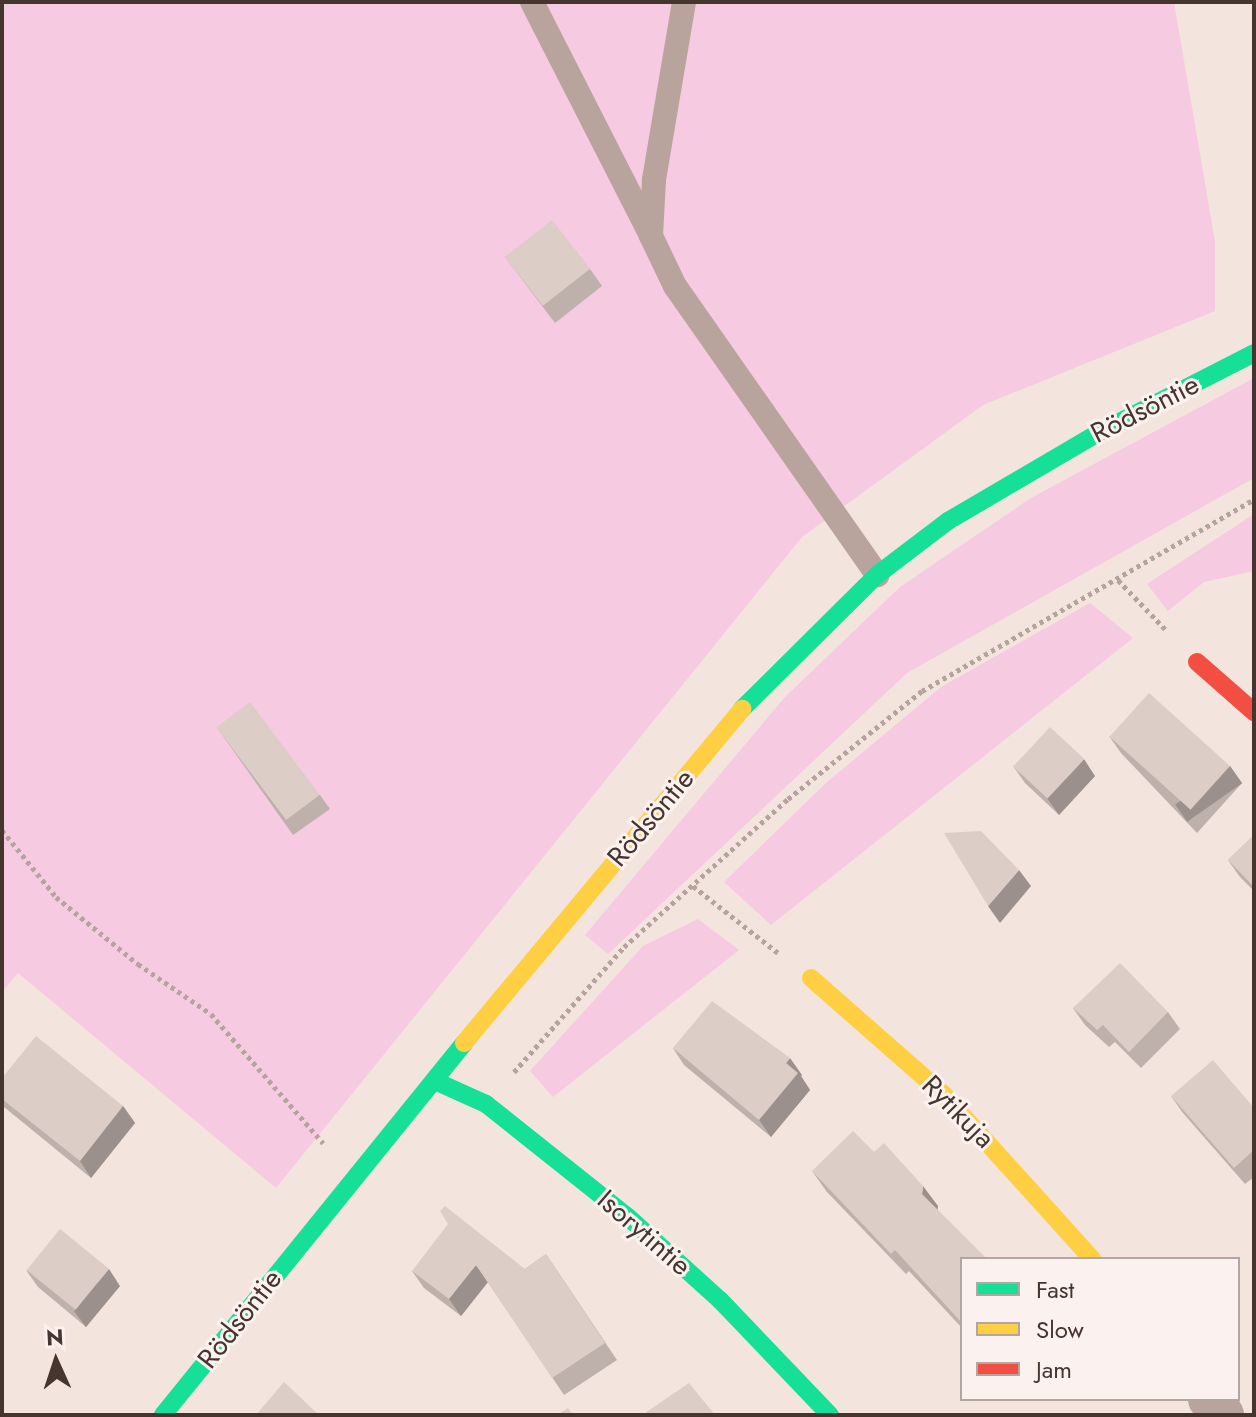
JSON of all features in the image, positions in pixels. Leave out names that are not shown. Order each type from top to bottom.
[{"type":"street","name":"Rödsöntie","points":[[163,1415],[352,1178],[766,680],[877,575],[1013,480],[1254,353]]},
{"type":"street","points":[[1197,662],[1254,712]]},
{"type":"street","name":"Rytikuja","points":[[811,978],[944,1095],[1090,1257]]},
{"type":"street","name":"Isorytintie","points":[[435,1081],[486,1104],[628,1217],[720,1300],[830,1415]]},
{"type":"lane","points":[[532,2],[675,286],[877,575]]},
{"type":"lane","points":[[651,236],[654,180],[684,2]]},
{"type":"path","points":[[486,1104],[624,947],[788,799],[922,691],[1254,499]]},
{"type":"path","points":[[1118,580],[1197,662]]},
{"type":"path","points":[[2,830],[56,897],[138,964],[211,1014],[352,1178]]},
{"type":"path","points":[[693,886],[811,978]]},
{"type":"shaded area","points":[[2,2],[1174,2],[1215,242],[1215,311],[983,405],[802,537],[276,1188],[18,973],[2,992]]},
{"type":"shaded area","points":[[1254,378],[1254,478],[907,673],[608,954],[585,935],[785,697],[900,587],[1031,498]]},
{"type":"shaded area","points":[[1254,514],[1254,571],[1204,582],[1168,611],[1147,584]]},
{"type":"shaded area","points":[[1090,603],[1133,638],[771,925],[724,882],[827,782],[941,687]]},
{"type":"shaded area","points":[[698,919],[739,950],[553,1097],[530,1071],[643,946]]},
{"type":"building","points":[[552,220],[590,269],[543,306],[505,257]]},
{"type":"building","points":[[1149,693],[1230,766],[1191,810],[1110,737]]},
{"type":"building","points":[[250,702],[320,795],[286,820],[216,727]]},
{"type":"building","points":[[1050,727],[1084,759],[1048,799],[1013,766]]},
{"type":"building","points":[[981,831],[1019,870],[988,906],[944,833]]},
{"type":"building","points":[[1254,835],[1254,887],[1228,860]]},
{"type":"building","points":[[1120,963],[1168,1012],[1129,1052],[1103,1025],[1097,1030],[1073,1008]]},
{"type":"building","points":[[712,1001],[790,1058],[786,1063],[798,1073],[759,1120],[673,1048]]},
{"type":"building","points":[[36,1036],[123,1106],[80,1161],[2,1099],[2,1078]]},
{"type":"building","points":[[1213,1060],[1254,1108],[1254,1150],[1234,1168],[1171,1096]]},
{"type":"building","points":[[853,1131],[874,1152],[884,1143],[923,1186],[922,1194],[985,1257],[960,1257],[960,1321],[895,1250],[891,1254],[812,1171]]},
{"type":"building","points":[[445,1206],[525,1269],[546,1254],[605,1343],[552,1378],[476,1265],[449,1299],[412,1271],[448,1224],[440,1211]]},
{"type":"building","points":[[60,1229],[109,1269],[76,1310],[27,1270]]},
{"type":"building","points":[[284,1382],[319,1415],[256,1415]]},
{"type":"building","points":[[689,1383],[715,1415],[642,1415]]},
{"type":"building","points":[[568,1408],[573,1415],[557,1415]]},
{"type":"traffic: fast","points":[[742,709],[877,575],[948,521],[1098,433],[1254,353]]},
{"type":"traffic: fast","points":[[163,1415],[464,1043]]},
{"type":"traffic: fast","points":[[435,1081],[486,1104],[628,1217],[720,1300],[830,1415]]},
{"type":"traffic: slow","points":[[464,1043],[742,709]]},
{"type":"traffic: slow","points":[[811,978],[944,1095],[1090,1257]]},
{"type":"traffic: jam","points":[[1197,662],[1254,712]]}]
